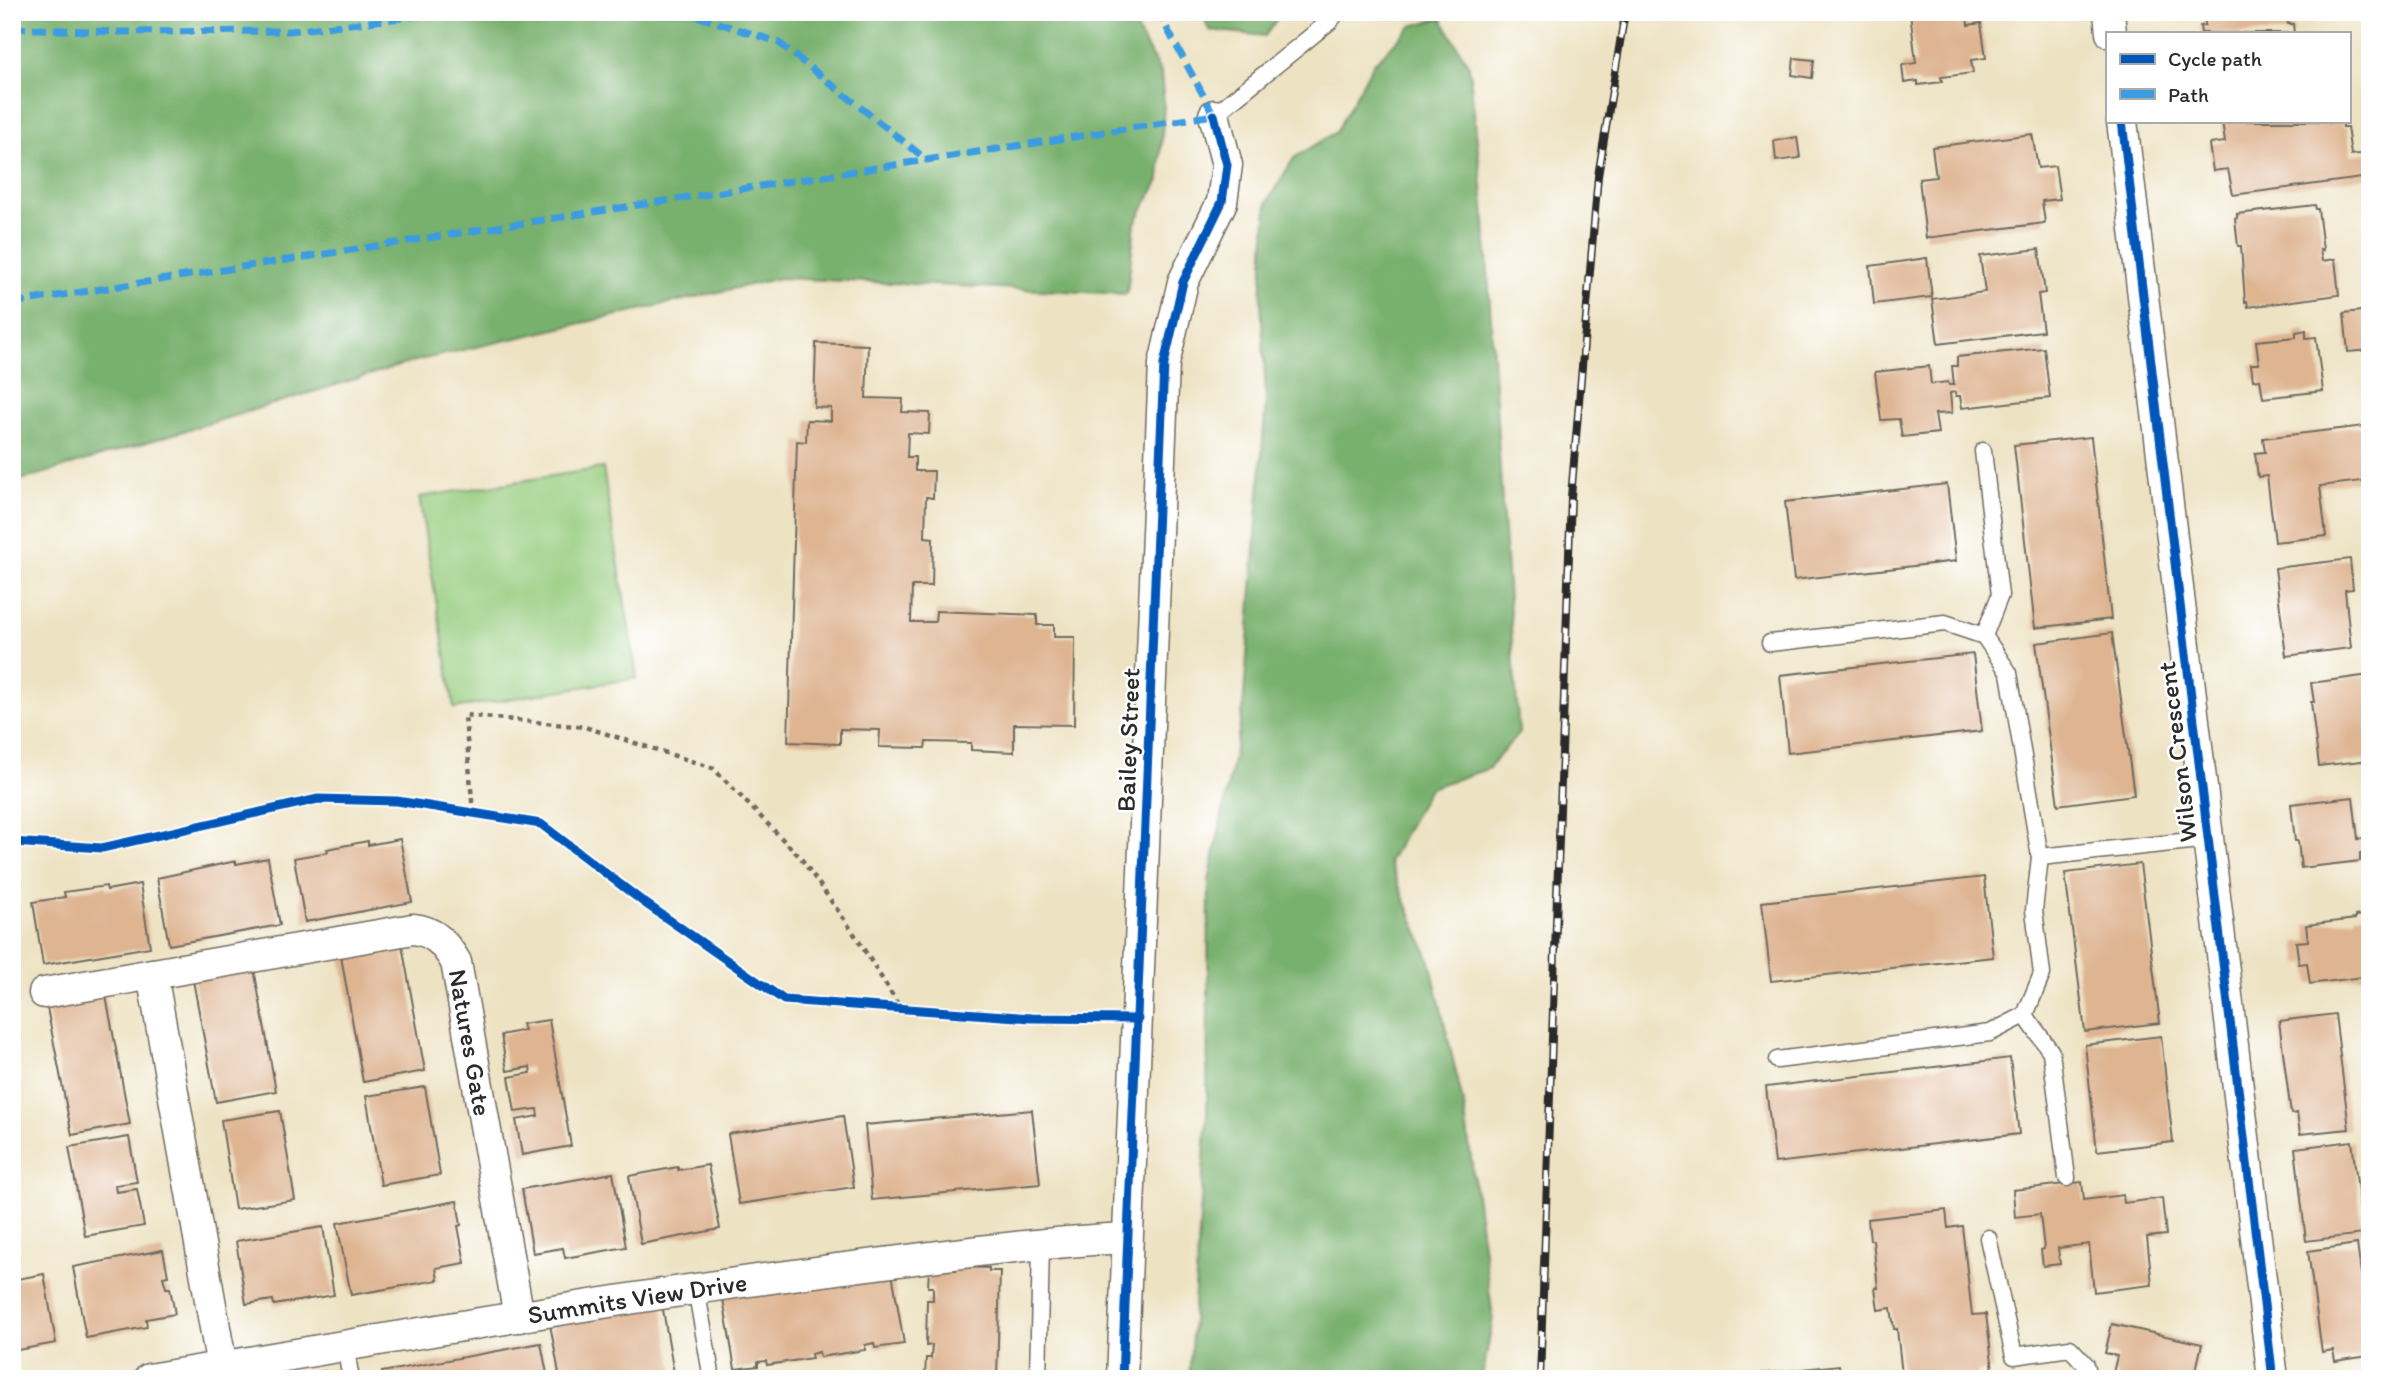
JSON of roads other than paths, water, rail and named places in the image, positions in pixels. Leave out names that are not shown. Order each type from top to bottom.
[{"type":"street","points":[[2109,12],[2111,32]]},
{"type":"street","name":"Bailey Street","points":[[1122,1379],[1164,364],[1183,282],[1222,202],[1227,164],[1214,115]]},
{"type":"street","name":"Wilson Crescent","points":[[2122,122],[2273,1379]]},
{"type":"street","name":"Natures Gate","points":[[44,993],[413,929],[427,930],[445,944],[456,962],[519,1317]]},
{"type":"street","points":[[152,974],[222,1367]]},
{"type":"street","name":"Summits View Drive","points":[[149,1379],[696,1288],[1041,1245],[1127,1238]]},
{"type":"lane","name":"Bailey Street","points":[[1214,115],[1330,21],[1337,12]]},
{"type":"lane","points":[[1983,451],[2000,595],[1984,636]]},
{"type":"lane","points":[[1770,643],[1945,623],[1984,636],[2009,673],[2040,857],[2034,910],[2042,974],[2025,1015],[1990,1033],[1777,1060]]},
{"type":"lane","points":[[2040,857],[2208,839]]},
{"type":"lane","points":[[2025,1015],[2052,1052],[2067,1178]]},
{"type":"lane","points":[[1988,1238],[2014,1356],[2070,1348],[2086,1365],[2090,1379]]},
{"type":"lane","points":[[1038,1379],[1041,1245]]},
{"type":"lane","points":[[696,1288],[712,1379]]},
{"type":"lane","points":[[345,1346],[351,1379]]},
{"type":"railway","points":[[1540,1379],[1571,497],[1598,176],[1625,12]]}]
